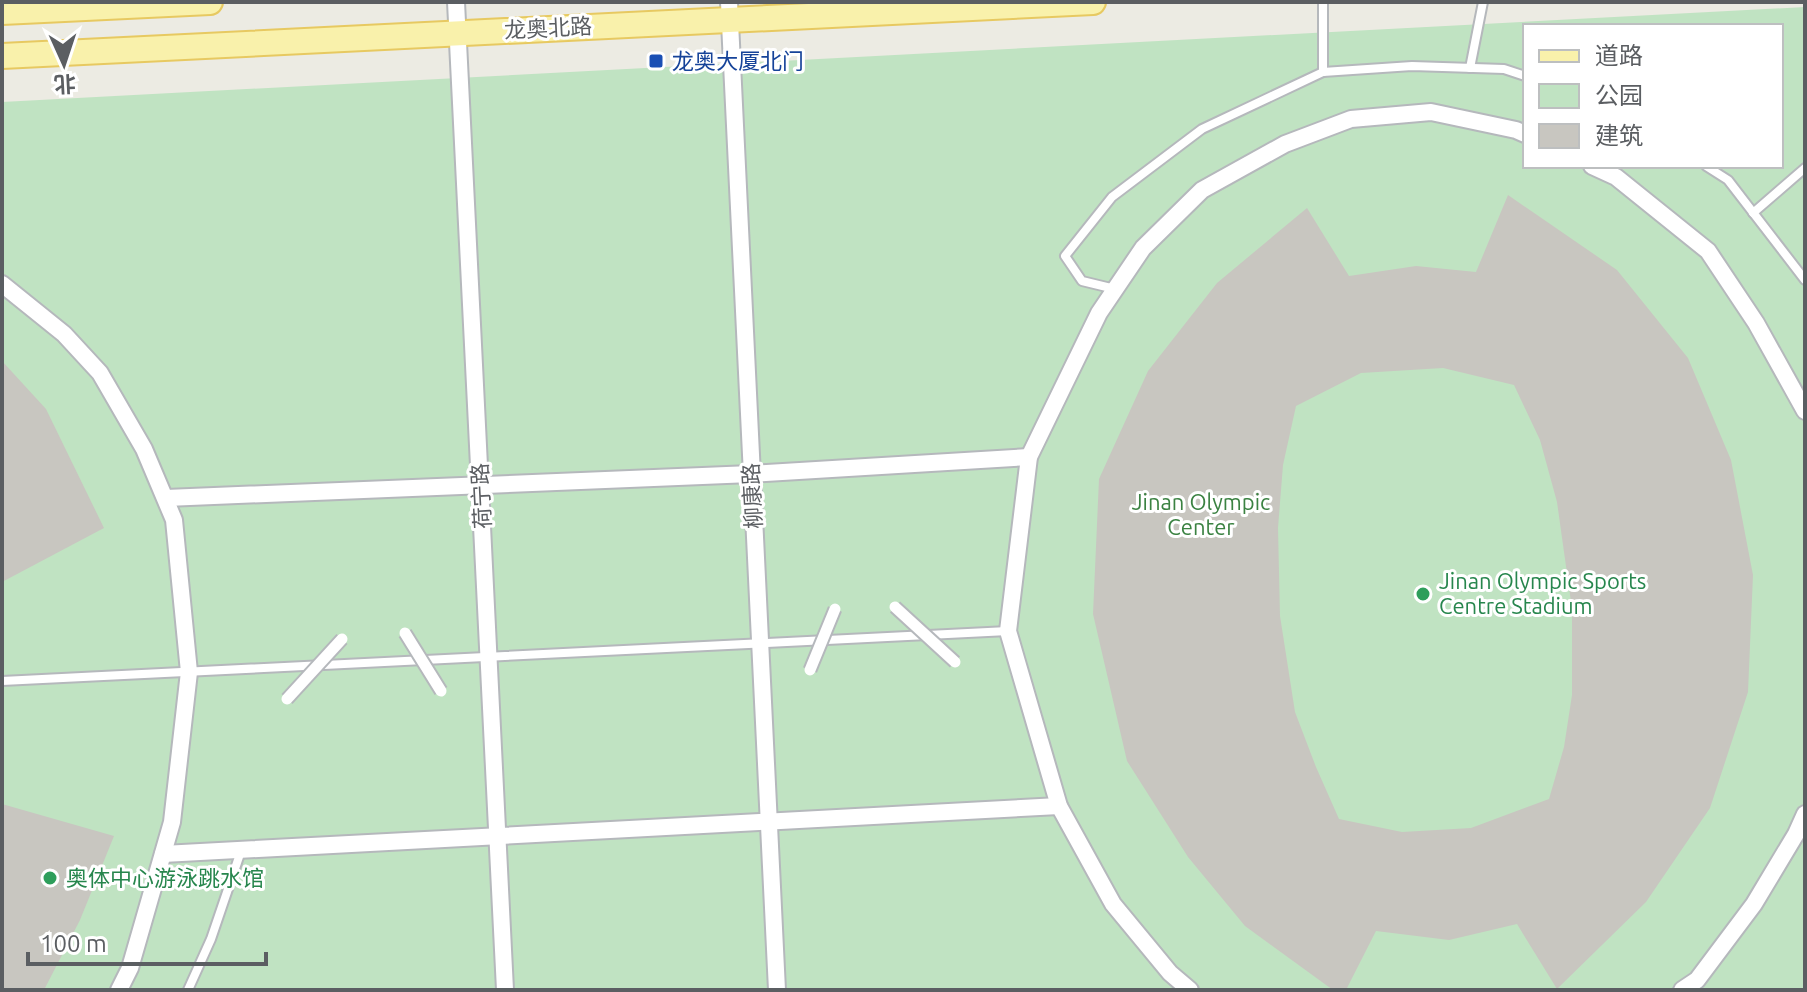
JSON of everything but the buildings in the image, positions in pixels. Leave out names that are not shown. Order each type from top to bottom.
[{"type":"main road","points":[[2,12],[210,2]]},
{"type":"main road","name":"龙奥北路","points":[[2,56],[456,33],[730,11],[1093,2]]},
{"type":"street","name":"荷宁路","points":[[456,2],[505,990]]},
{"type":"street","name":"柳康路","points":[[730,11],[777,990]]},
{"type":"street","points":[[1190,990],[1170,973],[1113,904],[1059,806],[1008,631],[1029,457],[1099,313],[1143,248],[1202,190],[1285,144],[1351,119],[1431,112],[1523,134]]},
{"type":"street","points":[[1596,168],[1616,177],[1708,251],[1756,323],[1805,411]]},
{"type":"street","points":[[2,284],[64,334],[100,373],[144,449],[174,520],[189,672],[172,822],[130,968],[119,990]]},
{"type":"street","points":[[166,498],[751,474],[1029,457]]},
{"type":"street","points":[[895,607],[955,662]]},
{"type":"street","points":[[810,670],[835,609]]},
{"type":"street","points":[[405,633],[441,691]]},
{"type":"street","points":[[287,699],[342,639]]},
{"type":"street","points":[[163,854],[1059,806]]},
{"type":"street","points":[[1682,990],[1697,980],[1801,837],[1805,814]]},
{"type":"lane","points":[[1323,2],[1323,72]]},
{"type":"lane","points":[[1470,68],[1483,2]]},
{"type":"lane","points":[[1115,289],[1082,281],[1065,256],[1112,197],[1202,129],[1323,72],[1412,66],[1504,69],[1523,75]]},
{"type":"lane","points":[[1709,168],[1728,180],[1805,280]]},
{"type":"lane","points":[[1753,213],[1805,168]]},
{"type":"lane","points":[[2,681],[1008,631]]},
{"type":"lane","points":[[188,990],[211,939],[241,851]]},
{"type":"green space","name":"Jinan Olympic Center","points":[[1805,7],[1805,990],[2,990],[2,102]]},
{"type":"place","name":"龙奥大厦北门","points":[[656,61]]},
{"type":"place","name":"Jinan Olympic Sports Centre Stadium","points":[[1423,594]]},
{"type":"place","name":"奥体中心游泳跳水馆","points":[[50,878]]}]
